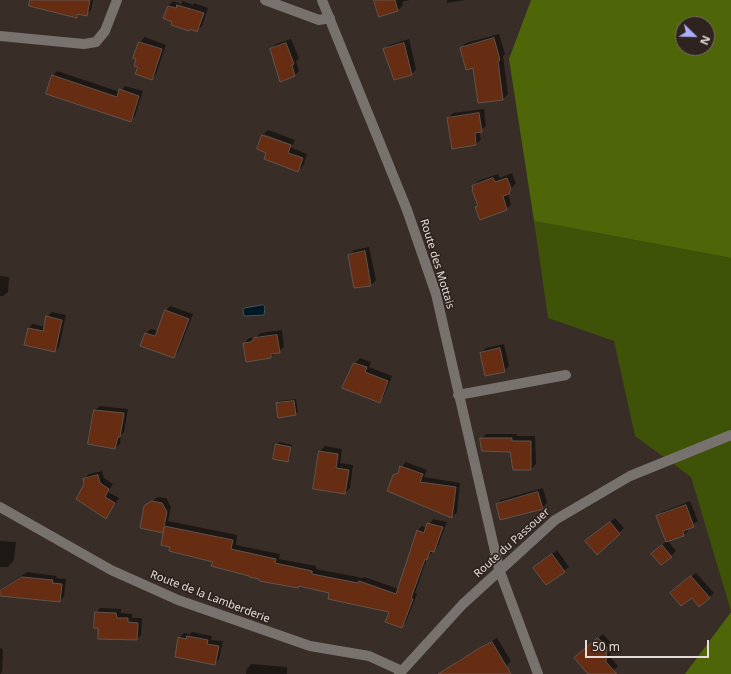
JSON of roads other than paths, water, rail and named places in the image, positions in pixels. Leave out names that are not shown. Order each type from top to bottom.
[{"type":"street","points":[[0,36],[84,44],[96,42],[105,31],[117,0]]},
{"type":"street","points":[[264,0],[319,20],[330,18]]},
{"type":"street","name":"Route des Mottais","points":[[322,0],[410,217],[436,294],[499,569],[538,674]]},
{"type":"street","points":[[458,395],[566,375]]},
{"type":"street","name":"Route du Passouer","points":[[400,673],[463,604],[499,569],[555,520],[630,476],[731,435]]},
{"type":"street","name":"Route de la Lamberderie","points":[[0,507],[111,570],[178,600],[310,646],[369,656],[400,673]]},
{"type":"water","points":[[263,305],[265,307],[264,315],[244,316],[243,309]]}]
